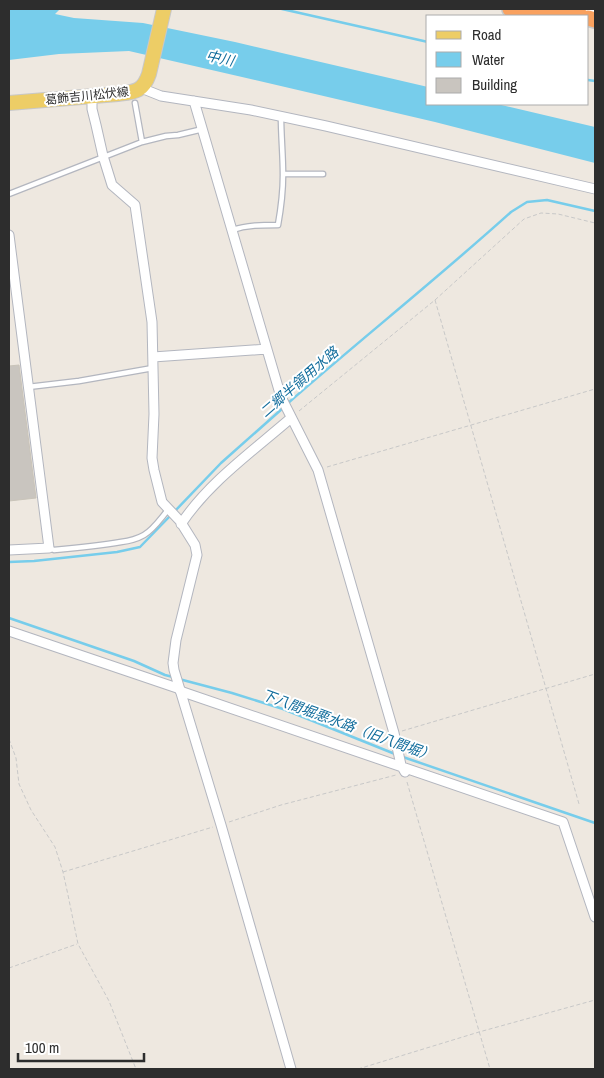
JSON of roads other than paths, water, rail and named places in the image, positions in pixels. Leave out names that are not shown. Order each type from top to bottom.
[{"type":"highway","points":[[510,9],[541,15]]},
{"type":"highway","points":[[553,9],[576,15]]},
{"type":"main road","name":"葛飾吉川松伏線","points":[[9,103],[132,92],[141,88],[146,83],[149,74],[164,9]]},
{"type":"street","points":[[589,9],[595,10]]},
{"type":"street","points":[[141,88],[161,96],[281,116],[595,189]]},
{"type":"street","points":[[92,96],[92,108],[112,185],[135,205],[152,322],[154,414],[152,458],[162,502],[181,523],[197,549],[198,555],[176,640],[174,670],[291,1069]]},
{"type":"street","points":[[194,101],[281,397],[318,470],[403,769]]},
{"type":"street","points":[[9,235],[49,548],[9,550]]},
{"type":"street","points":[[153,357],[267,349]]},
{"type":"street","points":[[181,523],[205,493],[291,418]]},
{"type":"street","points":[[9,631],[179,688],[403,769],[563,822],[595,917]]},
{"type":"lane","points":[[135,103],[142,142]]},
{"type":"lane","points":[[232,230],[243,226],[278,225],[284,174],[281,116]]},
{"type":"lane","points":[[9,194],[142,142],[203,130]]},
{"type":"lane","points":[[284,174],[323,174]]},
{"type":"lane","points":[[28,387],[79,381],[153,368]]},
{"type":"lane","points":[[49,548],[54,550],[91,547],[139,538],[146,534],[168,510]]},
{"type":"water","name":"中川","points":[[9,9],[60,9],[55,14],[74,18],[143,23],[235,42],[426,87],[426,105],[501,105],[595,127],[595,163],[435,122],[129,51],[59,54],[9,60]]},
{"type":"waterway","points":[[282,9],[426,42]]},
{"type":"waterway","points":[[589,80],[595,81]]},
{"type":"waterway","name":"二郷半領用水路","points":[[287,404],[511,212],[527,202],[547,200],[595,211]]},
{"type":"waterway","name":"二郷半領用水路","points":[[175,511],[221,463],[283,408]]},
{"type":"waterway","name":"二郷半領用水路","points":[[9,562],[117,552],[140,547],[171,515]]},
{"type":"waterway","name":"下八間堀悪水路（旧八間堀）","points":[[9,618],[134,661],[173,677]]},
{"type":"waterway","name":"下八間堀悪水路（旧八間堀）","points":[[179,679],[283,709],[395,754]]},
{"type":"waterway","name":"下八間堀悪水路（旧八間堀）","points":[[403,757],[595,823]]}]
